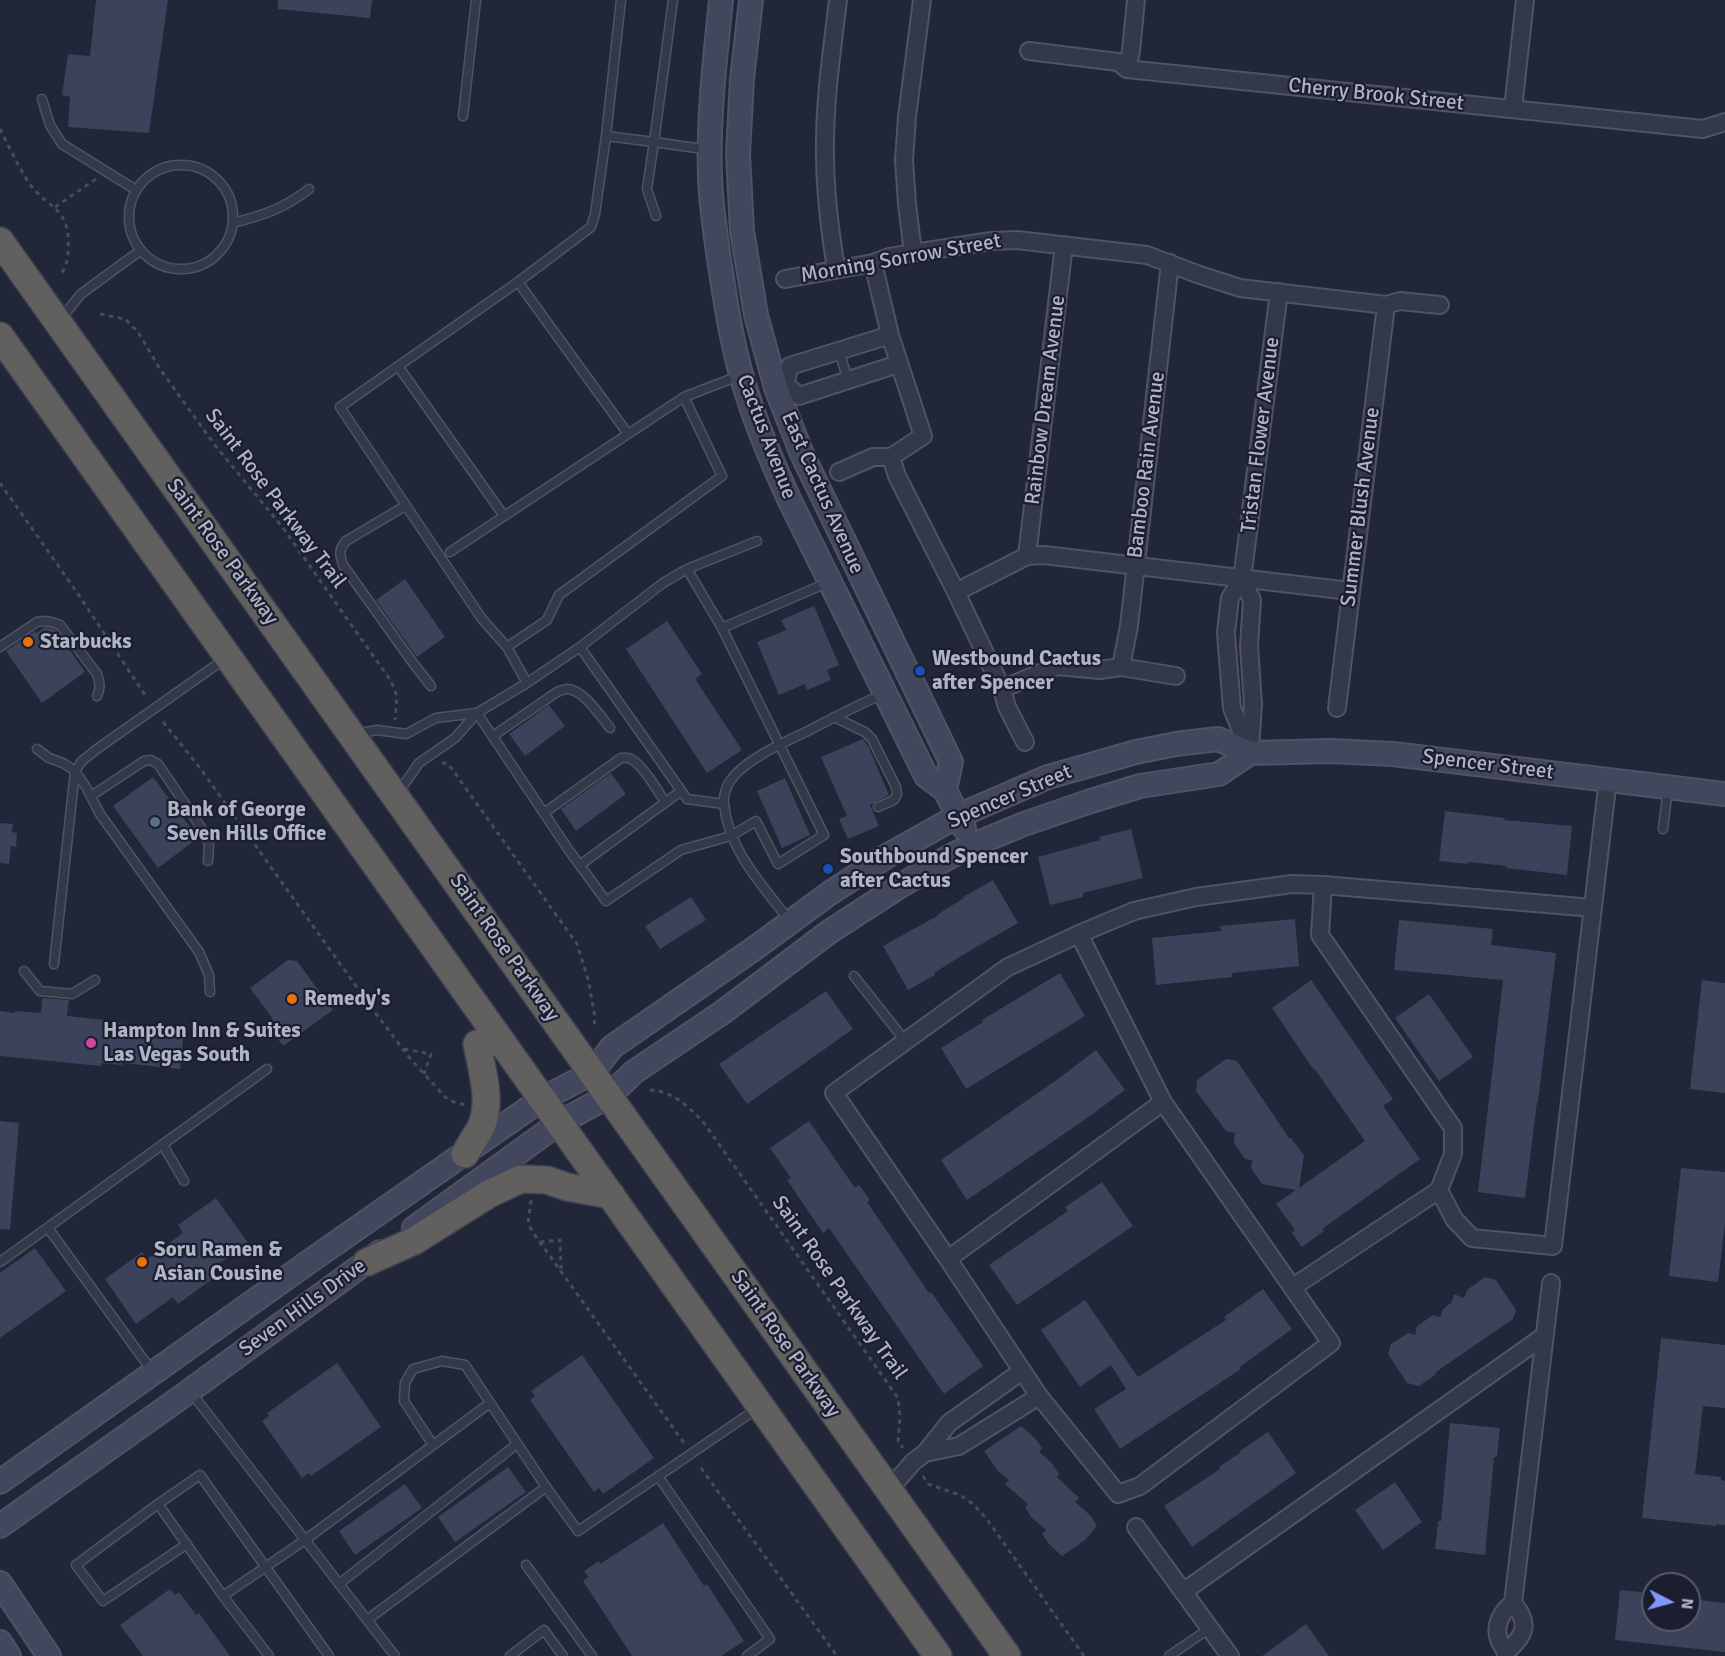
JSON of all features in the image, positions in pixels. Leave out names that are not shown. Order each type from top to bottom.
[{"type":"highway","name":"Saint Rose Parkway","points":[[0,241],[1007,1656]]},
{"type":"highway","points":[[0,336],[938,1656]]},
{"type":"highway","points":[[465,1154],[481,1127],[485,1113],[483,1076],[477,1044],[501,1042]]},
{"type":"highway","points":[[367,1262],[414,1241],[489,1194],[521,1179],[547,1180],[567,1187],[611,1195]]},
{"type":"main road","name":"Cactus Avenue","points":[[721,0],[712,81],[710,179],[713,218],[725,293],[748,397],[789,499],[885,694],[926,776],[945,790],[965,831]]},
{"type":"main road","name":"East Cactus Avenue","points":[[751,0],[742,79],[738,154],[742,231],[756,315],[801,454],[951,762],[945,790]]},
{"type":"main road","points":[[710,142],[718,139],[724,150],[726,201],[729,215],[742,231]]},
{"type":"main road","points":[[725,293],[740,313],[758,375],[763,381],[780,386],[770,403],[770,412],[790,476],[789,499]]},
{"type":"main road","points":[[830,582],[846,583],[853,591],[880,639],[891,651],[897,653]]},
{"type":"main road","name":"Spencer Street","points":[[609,1096],[634,1072],[723,1012],[829,932],[900,886],[965,831],[1048,777],[1096,762],[1176,744],[1218,739],[1250,753],[1330,750],[1393,754],[1725,794]]},
{"type":"main road","name":"Spencer Street","points":[[592,1073],[612,1047],[861,872],[965,831],[1024,824],[1140,786],[1220,774],[1250,753]]},
{"type":"main road","name":"Seven Hills Drive","points":[[0,1482],[542,1099],[592,1073]]},
{"type":"main road","name":"Seven Hills Drive","points":[[0,1526],[559,1123],[609,1096]]},
{"type":"main road","points":[[0,1583],[49,1656]]},
{"type":"main road","points":[[0,1642],[9,1656]]},
{"type":"street","points":[[836,269],[830,230],[825,116],[838,0]]},
{"type":"street","points":[[913,253],[904,160],[907,117],[922,0]]},
{"type":"street","points":[[1127,69],[1136,0]]},
{"type":"street","points":[[1513,109],[1525,0]]},
{"type":"street","name":"Cherry Brook Street","points":[[1029,51],[1118,62],[1127,69],[1703,129],[1725,122]]},
{"type":"street","name":"Morning Sorrow Street","points":[[785,279],[873,263],[913,253],[991,241],[1017,240],[1147,255],[1240,288],[1386,305],[1400,301],[1440,305]]},
{"type":"street","name":"Rainbow Dream Avenue","points":[[1026,556],[1064,244]]},
{"type":"street","points":[[839,472],[873,457],[891,457],[923,435],[898,364],[873,263]]},
{"type":"street","name":"Bamboo Rain Avenue","points":[[1120,668],[1129,626],[1170,263]]},
{"type":"street","name":"Tristan Flower Avenue","points":[[1250,753],[1232,708],[1226,632],[1230,598],[1242,579],[1280,292]]},
{"type":"street","name":"Summer Blush Avenue","points":[[1337,708],[1386,305]]},
{"type":"street","points":[[890,335],[790,366],[780,386],[799,396],[898,364]]},
{"type":"street","points":[[891,457],[897,476],[956,592],[1002,689],[1007,707],[1024,742]]},
{"type":"street","points":[[956,592],[1026,556],[1044,555],[1350,591]]},
{"type":"street","name":"Tristan Flower Avenue","points":[[1242,579],[1251,600],[1249,633],[1254,704],[1250,753]]},
{"type":"street","points":[[1002,689],[1045,669],[1057,666],[1099,670],[1120,668],[1176,676]]},
{"type":"street","points":[[1439,1190],[1454,1219],[1472,1238],[1553,1246],[1608,779]]},
{"type":"street","points":[[1079,934],[1163,1102],[1331,1342],[1140,1486],[1118,1494],[1039,1396],[834,1094],[1008,968],[1079,934],[1134,911],[1196,897],[1292,884],[1593,908]]},
{"type":"street","points":[[1293,1287],[1439,1190],[1453,1154],[1453,1128],[1320,935],[1323,885]]},
{"type":"street","points":[[948,1259],[1163,1102]]},
{"type":"street","points":[[1513,1603],[1503,1611],[1498,1624],[1499,1640],[1506,1654],[1521,1637],[1524,1629],[1524,1619],[1513,1603],[1551,1283]]},
{"type":"street","points":[[1183,1592],[1544,1336]]},
{"type":"street","points":[[889,1490],[949,1423],[1022,1371]]},
{"type":"street","points":[[919,1458],[959,1446],[1039,1396]]},
{"type":"street","points":[[1136,1527],[1230,1656]]},
{"type":"lane","points":[[463,116],[476,0]]},
{"type":"lane","points":[[528,683],[507,647],[482,619],[340,407],[518,282],[591,226],[595,214],[606,136],[621,0]]},
{"type":"lane","points":[[657,216],[647,189],[673,0]]},
{"type":"lane","points":[[42,99],[50,125],[62,144],[135,190]]},
{"type":"lane","points":[[606,136],[654,142],[710,142]]},
{"type":"lane","points":[[180,164],[197,167],[213,176],[225,189],[232,205],[232,223],[228,239],[218,253],[205,264],[189,269],[172,269],[156,264],[133,240],[129,224],[129,207],[135,190],[147,177],[162,168],[180,164]]},
{"type":"lane","points":[[232,223],[262,215],[290,203],[309,189]]},
{"type":"lane","points":[[58,323],[81,294],[141,250]]},
{"type":"lane","points":[[518,282],[628,434]]},
{"type":"lane","points":[[839,351],[848,380]]},
{"type":"lane","points":[[398,366],[504,516]]},
{"type":"lane","points":[[450,552],[684,397],[742,374]]},
{"type":"lane","points":[[507,647],[546,620],[559,595],[722,476],[684,397]]},
{"type":"lane","points":[[405,506],[346,541],[339,554],[343,565],[431,686]]},
{"type":"lane","points":[[396,796],[419,763],[455,738],[477,713],[528,683],[580,647],[663,583],[687,569],[757,541]]},
{"type":"lane","points":[[477,713],[606,901],[681,850],[731,836],[756,822],[777,864],[824,835],[722,628],[687,569]]},
{"type":"lane","points":[[722,628],[830,582]]},
{"type":"lane","points":[[0,647],[37,622],[45,621],[60,625],[97,674],[100,689],[97,696]]},
{"type":"lane","points":[[580,647],[687,799],[724,804]]},
{"type":"lane","points":[[1228,658],[1250,655]]},
{"type":"lane","points":[[54,964],[75,771],[82,761],[98,749],[227,657]]},
{"type":"lane","points":[[493,736],[557,692],[567,689],[585,698],[610,728]]},
{"type":"lane","points":[[790,922],[755,877],[731,836],[723,801],[729,782],[741,769],[779,745],[885,694]]},
{"type":"lane","points":[[352,735],[377,730],[406,734],[436,718],[477,713]]},
{"type":"lane","points":[[834,717],[865,732],[872,739],[897,787],[894,800],[878,807]]},
{"type":"lane","points":[[37,749],[75,771],[100,814],[199,952],[209,975],[210,992]]},
{"type":"lane","points":[[544,813],[621,758],[633,759],[640,766],[665,802]]},
{"type":"lane","points":[[91,796],[144,761],[151,760],[158,764],[206,835],[209,845],[208,861]]},
{"type":"lane","points":[[1663,829],[1668,787]]},
{"type":"lane","points":[[580,865],[681,791]]},
{"type":"lane","points":[[24,971],[40,991],[72,994],[95,980]]},
{"type":"lane","points":[[854,976],[906,1041]]},
{"type":"lane","points":[[0,1262],[267,1070]]},
{"type":"lane","points":[[163,1145],[184,1181]]},
{"type":"lane","points":[[48,1228],[153,1373]]},
{"type":"lane","points":[[433,1445],[404,1401],[405,1383],[413,1369],[442,1361],[465,1365],[578,1531],[760,1406]]},
{"type":"lane","points":[[190,1391],[392,1655]]},
{"type":"lane","points":[[223,1596],[304,1540],[490,1403]]},
{"type":"lane","points":[[339,1584],[517,1444]]},
{"type":"lane","points":[[186,1544],[103,1601],[76,1565],[200,1475],[329,1656]]},
{"type":"lane","points":[[658,1476],[770,1639],[747,1656]]},
{"type":"lane","points":[[367,1620],[546,1487]]},
{"type":"lane","points":[[158,1504],[269,1656]]},
{"type":"lane","points":[[526,1565],[592,1656]]},
{"type":"lane","points":[[1169,1656],[1210,1628]]},
{"type":"lane","points":[[510,1656],[544,1630],[563,1656]]},
{"type":"path","points":[[0,129],[30,185],[55,207],[65,221],[69,234],[68,255],[61,274]]},
{"type":"path","points":[[55,207],[97,179]]},
{"type":"path","name":"Saint Rose Parkway Trail","points":[[100,314],[125,319],[138,332],[160,369],[214,444],[283,528],[391,681],[397,696],[394,725]]},
{"type":"path","points":[[0,483],[147,698]]},
{"type":"path","points":[[163,722],[200,768],[402,1048],[445,1097],[456,1103],[476,1106]]},
{"type":"path","points":[[440,763],[447,763],[452,769],[577,944],[588,979],[595,1017],[594,1027]]},
{"type":"path","points":[[402,1048],[431,1054],[424,1074]]},
{"type":"path","name":"Saint Rose Parkway Trail","points":[[650,1090],[657,1090],[677,1098],[704,1123],[898,1398],[900,1417],[898,1441],[919,1458],[928,1484],[960,1495],[973,1504],[986,1518],[1084,1656]]},
{"type":"path","points":[[532,1198],[528,1224],[684,1443]]},
{"type":"path","points":[[540,1242],[560,1240],[561,1270]]},
{"type":"path","points":[[701,1468],[837,1656]]},
{"type":"building","points":[[96,0],[168,0],[149,133],[68,127],[70,97],[62,95],[68,54],[90,56]]},
{"type":"building","points":[[278,0],[372,0],[370,18],[278,9]]},
{"type":"building","points":[[405,579],[445,637],[417,657],[376,600]]},
{"type":"building","points":[[814,606],[839,665],[827,670],[831,680],[807,690],[805,684],[779,695],[757,642],[786,630],[781,620]]},
{"type":"building","points":[[667,621],[702,674],[695,679],[742,750],[707,773],[626,649]]},
{"type":"building","points":[[45,627],[56,630],[85,672],[42,703],[6,651],[35,631],[36,633]]},
{"type":"building","points":[[549,705],[565,726],[525,756],[509,734]]},
{"type":"building","points":[[863,739],[889,795],[870,805],[879,826],[848,839],[839,819],[847,816],[821,757]]},
{"type":"building","points":[[611,773],[626,794],[576,831],[561,809]]},
{"type":"building","name":"Bank of George Seven Hills Office","points":[[153,777],[198,838],[158,868],[113,806]]},
{"type":"building","points":[[785,778],[810,835],[782,848],[757,791]]},
{"type":"building","points":[[1445,811],[1505,818],[1504,820],[1572,826],[1567,875],[1506,868],[1507,866],[1439,861]]},
{"type":"building","points":[[0,823],[13,824],[12,832],[17,833],[16,847],[11,846],[9,864],[0,863]]},
{"type":"building","points":[[1131,829],[1143,878],[1083,893],[1083,897],[1050,905],[1038,857]]},
{"type":"building","points":[[993,880],[1018,923],[908,990],[883,946],[939,915],[963,897]]},
{"type":"building","points":[[691,897],[706,920],[660,949],[645,926]]},
{"type":"building","points":[[1295,919],[1299,966],[1232,973],[1232,977],[1156,985],[1152,938],[1221,931],[1220,926]]},
{"type":"building","points":[[1399,920],[1493,929],[1491,945],[1556,953],[1525,1198],[1478,1192],[1503,980],[1394,970]]},
{"type":"building","name":"Remedy's","points":[[288,960],[297,961],[333,1010],[283,1046],[267,1024],[273,1019],[250,988]]},
{"type":"building","points":[[1060,973],[1085,1016],[966,1089],[941,1048],[983,1022],[982,1020]]},
{"type":"building","points":[[1311,980],[1393,1099],[1383,1106],[1420,1159],[1322,1229],[1324,1231],[1302,1247],[1292,1233],[1295,1230],[1276,1204],[1296,1190],[1262,1184],[1251,1168],[1252,1160],[1245,1159],[1234,1143],[1235,1133],[1226,1131],[1196,1091],[1197,1080],[1226,1059],[1237,1061],[1289,1138],[1304,1155],[1299,1188],[1365,1141],[1272,1008]]},
{"type":"building","points":[[1702,980],[1725,983],[1725,1093],[1690,1089]]},
{"type":"building","points":[[826,991],[853,1029],[747,1104],[719,1064]]},
{"type":"building","points":[[1429,994],[1473,1057],[1439,1081],[1395,1018]]},
{"type":"building","name":"Hampton Inn & Suites Las Vegas South","points":[[42,998],[69,1000],[67,1016],[105,1020],[105,1022],[127,1024],[126,1026],[184,1032],[180,1069],[123,1063],[122,1065],[101,1063],[101,1066],[0,1056],[0,1011],[41,1013]]},
{"type":"building","points":[[1096,1050],[1125,1090],[967,1200],[941,1160]]},
{"type":"building","points":[[0,1121],[19,1123],[10,1230],[0,1229]]},
{"type":"building","points":[[809,1121],[855,1188],[859,1185],[870,1200],[867,1202],[929,1293],[931,1292],[983,1366],[944,1394],[829,1228],[823,1233],[787,1180],[791,1178],[770,1148]]},
{"type":"building","points":[[1681,1168],[1725,1172],[1725,1223],[1718,1282],[1669,1276]]},
{"type":"building","points":[[1102,1182],[1133,1226],[1017,1305],[989,1265],[1068,1211],[1065,1207]]},
{"type":"building","points":[[216,1198],[248,1243],[210,1270],[215,1277],[178,1304],[173,1297],[136,1324],[105,1279],[142,1252],[147,1259],[183,1233],[178,1225]]},
{"type":"building","points":[[35,1248],[66,1291],[0,1338],[0,1273]]},
{"type":"building","points":[[1485,1277],[1496,1280],[1516,1310],[1513,1319],[1419,1386],[1407,1383],[1388,1354],[1391,1344],[1408,1333],[1415,1335],[1417,1326],[1433,1315],[1440,1317],[1443,1309],[1452,1302],[1454,1294],[1464,1298],[1467,1290]]},
{"type":"building","points":[[1263,1289],[1292,1329],[1240,1367],[1241,1369],[1120,1449],[1094,1409],[1126,1389],[1111,1365],[1080,1387],[1041,1330],[1085,1300],[1138,1377],[1226,1320],[1224,1317]]},
{"type":"building","points":[[1661,1338],[1725,1345],[1725,1408],[1703,1406],[1695,1474],[1721,1477],[1721,1480],[1725,1481],[1725,1525],[1642,1518]]},
{"type":"building","points":[[582,1355],[654,1458],[603,1494],[599,1488],[594,1492],[530,1400],[535,1396],[531,1391]]},
{"type":"building","points":[[337,1363],[381,1427],[311,1476],[309,1473],[302,1478],[262,1421],[269,1416],[267,1413]]},
{"type":"building","points":[[1450,1423],[1500,1428],[1497,1457],[1494,1457],[1485,1555],[1435,1549],[1438,1521],[1441,1521]]},
{"type":"building","points":[[1021,1426],[1035,1438],[1042,1448],[1039,1452],[1051,1462],[1059,1474],[1057,1477],[1079,1498],[1075,1502],[1091,1516],[1097,1526],[1085,1540],[1062,1556],[1042,1534],[1046,1530],[1032,1518],[1025,1507],[1028,1504],[1005,1484],[1009,1480],[997,1470],[984,1451]]},
{"type":"building","points":[[1268,1432],[1296,1473],[1192,1547],[1164,1506],[1220,1469],[1219,1467]]},
{"type":"building","points":[[508,1467],[526,1492],[455,1542],[438,1517]]},
{"type":"building","points":[[1395,1482],[1422,1522],[1383,1550],[1355,1510]]},
{"type":"building","points":[[405,1484],[422,1508],[355,1555],[339,1531]]},
{"type":"building","points":[[663,1523],[704,1586],[707,1584],[744,1641],[721,1656],[632,1656],[583,1581],[588,1577],[584,1571],[599,1561],[600,1564]]},
{"type":"building","points":[[170,1589],[175,1595],[179,1592],[196,1615],[199,1613],[230,1656],[143,1656],[120,1625]]},
{"type":"building","points":[[1620,1590],[1641,1592],[1641,1632],[1701,1632],[1701,1600],[1725,1603],[1725,1652],[1615,1640]]},
{"type":"building","points":[[1306,1624],[1329,1656],[1262,1656]]},
{"type":"place","name":"Starbucks","points":[[28,642]]},
{"type":"place","name":"Westbound Cactus after Spencer","points":[[920,671]]},
{"type":"place","name":"Bank of George Seven Hills Office","points":[[155,822]]},
{"type":"place","name":"Southbound Spencer after Cactus","points":[[828,869]]},
{"type":"place","name":"Remedy's","points":[[292,999]]},
{"type":"place","name":"Hampton Inn & Suites Las Vegas South","points":[[91,1043]]},
{"type":"place","name":"Soru Ramen & Asian Cousine","points":[[142,1262]]}]
